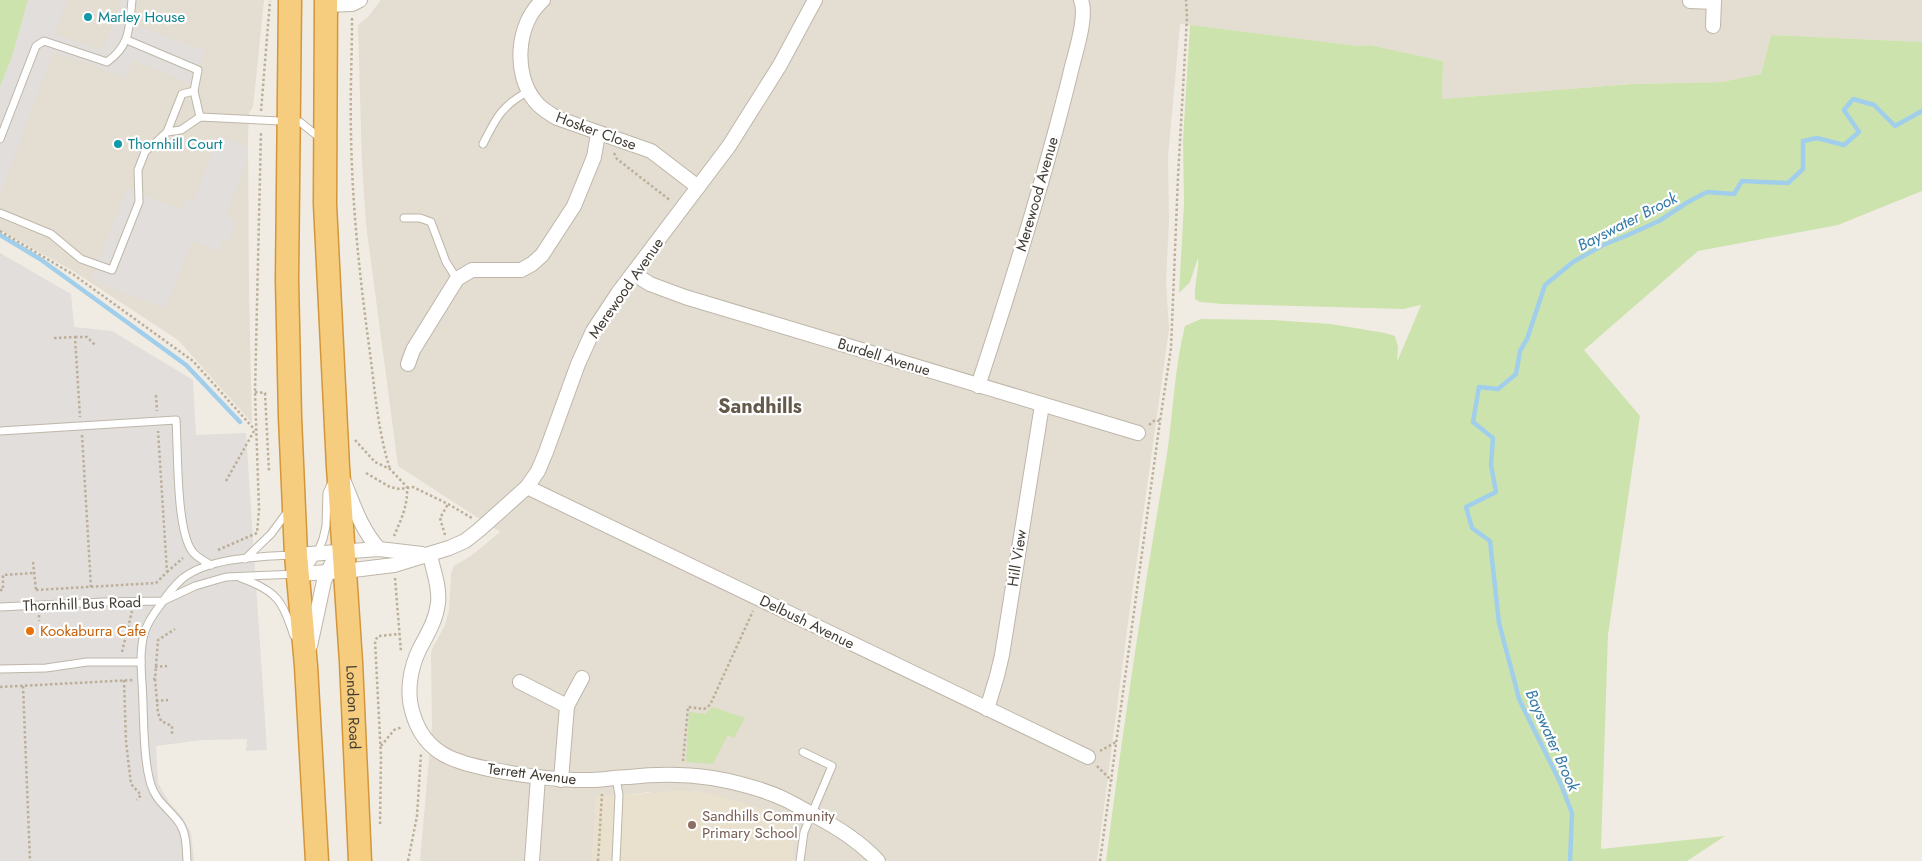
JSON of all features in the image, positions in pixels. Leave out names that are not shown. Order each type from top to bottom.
[{"type":"highway","points":[[290,0],[287,280],[294,504],[304,561],[306,666],[317,861]]},
{"type":"highway","name":"London Road","points":[[326,2],[325,213],[338,467],[339,565],[360,861]]},
{"type":"street","name":"Hosker Close","points":[[543,0],[528,23],[521,45],[522,70],[529,91],[535,101],[556,118],[651,151],[698,187]]},
{"type":"street","name":"Merewood Avenue","points":[[304,561],[339,565],[394,565],[430,555],[465,541],[526,487],[538,471],[578,364],[593,331],[729,146],[770,82],[815,0]]},
{"type":"street","name":"Merewood Avenue","points":[[978,386],[1048,161],[1077,43],[1082,18],[1082,0]]},
{"type":"street","points":[[1690,1],[1714,1],[1713,26]]},
{"type":"street","points":[[326,2],[356,2]]},
{"type":"street","points":[[408,364],[413,350],[457,279],[472,270],[521,270],[532,264],[542,255],[574,206],[601,135]]},
{"type":"street","name":"Burdell Avenue","points":[[634,274],[650,284],[685,297],[1138,433]]},
{"type":"street","name":"Hill View","points":[[986,709],[998,676],[1002,655],[1042,405]]},
{"type":"street","points":[[338,467],[359,519],[369,537],[386,546]]},
{"type":"street","name":"Delbush Avenue","points":[[526,487],[1088,757]]},
{"type":"street","name":"Merewood Avenue","points":[[304,561],[339,565],[386,546],[430,555]]},
{"type":"street","name":"Terrett Avenue","points":[[430,555],[438,602],[433,624],[414,664],[409,692],[413,715],[423,737],[439,753],[460,763],[561,780],[683,775],[712,778],[738,784],[782,798],[812,814],[863,846],[878,861]]},
{"type":"street","points":[[306,666],[317,612],[339,565]]},
{"type":"street","points":[[561,780],[567,706],[582,678]]},
{"type":"street","points":[[520,682],[567,706]]},
{"type":"street","points":[[532,861],[538,777]]},
{"type":"lane","points":[[0,139],[36,46],[44,41],[107,62],[118,54],[127,40],[132,0]]},
{"type":"lane","points":[[127,40],[198,70],[194,91],[200,117]]},
{"type":"lane","points":[[0,213],[50,234],[81,259],[112,270],[139,202],[138,170],[145,152],[167,132],[182,94],[194,91]]},
{"type":"lane","points":[[483,144],[496,119],[512,100],[529,91]]},
{"type":"lane","points":[[167,132],[181,130],[200,117],[289,121],[300,122],[324,141]]},
{"type":"lane","points":[[404,218],[420,218],[431,222],[446,262],[457,279]]},
{"type":"lane","points":[[0,431],[176,420],[182,519],[185,538],[192,551],[210,565]]},
{"type":"lane","points":[[163,601],[195,586],[226,576],[236,576],[304,561],[323,539],[326,526],[327,493],[338,467]]},
{"type":"lane","points":[[245,559],[271,534],[294,504]]},
{"type":"lane","points":[[187,861],[186,840],[180,824],[162,806],[151,786],[143,728],[141,662],[144,634],[150,619],[163,601],[182,579],[195,571],[210,565],[245,559],[304,561]]},
{"type":"lane","points":[[236,576],[265,588],[278,599],[288,616],[306,666]]},
{"type":"lane","name":"Thornhill Bus Road","points":[[0,607],[163,601]]},
{"type":"lane","points":[[0,668],[46,668],[87,662],[141,662]]},
{"type":"lane","points":[[800,861],[804,832],[832,766],[802,752]]},
{"type":"lane","points":[[609,779],[619,795],[616,861]]},
{"type":"path","points":[[36,590],[156,583],[197,547],[215,552],[257,533],[259,510],[255,392],[261,120],[262,82],[270,0]]},
{"type":"path","points":[[1100,861],[1171,348],[1177,194],[1188,17],[1186,0]]},
{"type":"path","points":[[356,2],[351,134],[357,229],[374,386],[390,469]]},
{"type":"path","points":[[601,135],[617,159],[682,210]]},
{"type":"path","points":[[0,230],[74,275],[193,361],[255,430]]},
{"type":"path","points":[[75,337],[91,587]]},
{"type":"path","points":[[54,338],[87,337],[96,346]]},
{"type":"path","points":[[255,392],[265,393],[269,472]]},
{"type":"path","points":[[156,395],[167,572]]},
{"type":"path","points":[[226,481],[255,430]]},
{"type":"path","points":[[352,437],[375,462],[390,469],[407,487],[403,517],[386,546]]},
{"type":"path","points":[[366,473],[390,488],[413,487],[448,504],[484,526]]},
{"type":"path","points":[[446,536],[440,518],[448,504]]},
{"type":"path","points":[[33,562],[39,621]]},
{"type":"path","points":[[0,590],[3,590],[3,575],[34,573]]},
{"type":"path","points":[[119,663],[141,583]]},
{"type":"path","points":[[396,586],[402,658]]},
{"type":"path","points":[[683,775],[688,707],[704,709],[710,704],[759,599]]},
{"type":"path","points":[[380,824],[381,747],[375,641],[378,636],[400,634]]},
{"type":"path","points":[[155,667],[167,666]]},
{"type":"path","points":[[155,679],[156,701],[161,721],[172,726],[172,734]]},
{"type":"path","points":[[124,680],[126,742],[131,784],[141,795],[137,800]]},
{"type":"path","points":[[23,686],[30,861]]},
{"type":"path","points":[[156,701],[168,700]]},
{"type":"path","points":[[381,747],[394,730],[404,726]]},
{"type":"path","points":[[408,861],[417,816],[423,737]]},
{"type":"path","points":[[1112,781],[1088,757],[1116,742]]},
{"type":"path","points":[[598,861],[609,779]]},
{"type":"shaded area","points":[[28,0],[264,0],[253,107],[249,113],[248,136],[252,423],[178,340],[73,271],[0,230],[0,87],[12,57]]},
{"type":"shaded area","points":[[28,0],[67,0],[55,34],[103,51],[121,0],[138,0],[134,18],[139,27],[205,51],[192,84],[133,60],[125,77],[53,52],[0,195],[0,87],[12,57]]},
{"type":"shaded area","points":[[381,0],[1922,0],[1922,42],[1771,35],[1761,74],[1722,82],[1632,84],[1442,99],[1443,61],[1370,45],[1358,46],[1180,24],[1168,157],[1169,220],[1166,283],[1169,329],[1097,861],[806,861],[792,859],[793,838],[649,792],[626,795],[596,795],[592,861],[420,861],[432,725],[432,649],[445,625],[449,610],[451,573],[454,566],[471,556],[500,532],[398,466],[366,224],[362,164],[358,25],[367,18]]},
{"type":"shaded area","points":[[219,136],[248,147],[248,158],[226,215],[237,220],[228,242],[223,240],[218,251],[192,241],[165,309],[91,280],[127,188],[182,210],[187,198],[194,200]]},
{"type":"shaded area","points":[[0,253],[71,294],[74,327],[112,331],[193,380],[196,435],[246,433],[267,750],[246,751],[247,739],[202,740],[156,746],[158,783],[168,801],[183,818],[191,833],[194,861],[0,861]]},
{"type":"shaded area","name":"Sandhills Community Primary School","points":[[669,791],[697,791],[717,795],[787,817],[793,838],[792,859],[806,861],[592,861],[596,795],[626,795]]},
{"type":"green space","points":[[0,0],[28,0],[12,57],[0,87]]},
{"type":"green space","points":[[1190,25],[1358,46],[1370,45],[1443,61],[1442,99],[1632,84],[1722,82],[1761,74],[1771,35],[1922,42],[1922,191],[1838,225],[1698,251],[1584,350],[1640,416],[1608,635],[1601,849],[1725,836],[1687,861],[1106,861],[1119,761],[1166,461],[1181,342],[1185,326],[1201,319],[1272,320],[1331,324],[1385,333],[1395,336],[1398,347],[1397,362],[1421,305],[1403,309],[1200,302],[1195,299],[1198,258],[1190,282],[1179,293],[1184,204],[1183,140]]},
{"type":"green space","points":[[713,707],[745,718],[734,738],[728,735],[713,764],[686,762],[689,712],[705,714]]},
{"type":"waterway","name":"Bayswater Brook","points":[[1570,861],[1572,813],[1560,782],[1519,699],[1499,623],[1490,541],[1472,528],[1466,507],[1496,492],[1491,465],[1493,438],[1473,422],[1479,387],[1498,389],[1516,374],[1520,351],[1527,339],[1545,285],[1573,262],[1603,245],[1659,221],[1707,192],[1734,194],[1742,181],[1788,183],[1803,169],[1803,141],[1817,138],[1844,145],[1859,132],[1844,110],[1853,99],[1874,105],[1895,126],[1922,111]]},
{"type":"waterway","points":[[0,235],[40,259],[186,365],[240,422]]},
{"type":"place","name":"Marley House","points":[[88,17]]},
{"type":"place","name":"Thornhill Court","points":[[118,144]]},
{"type":"place","name":"Kookaburra Cafe","points":[[30,631]]},
{"type":"place","name":"Sandhills Community Primary School","points":[[692,825]]},
{"type":"district","name":"Sandhills","points":[[760,406]]}]
